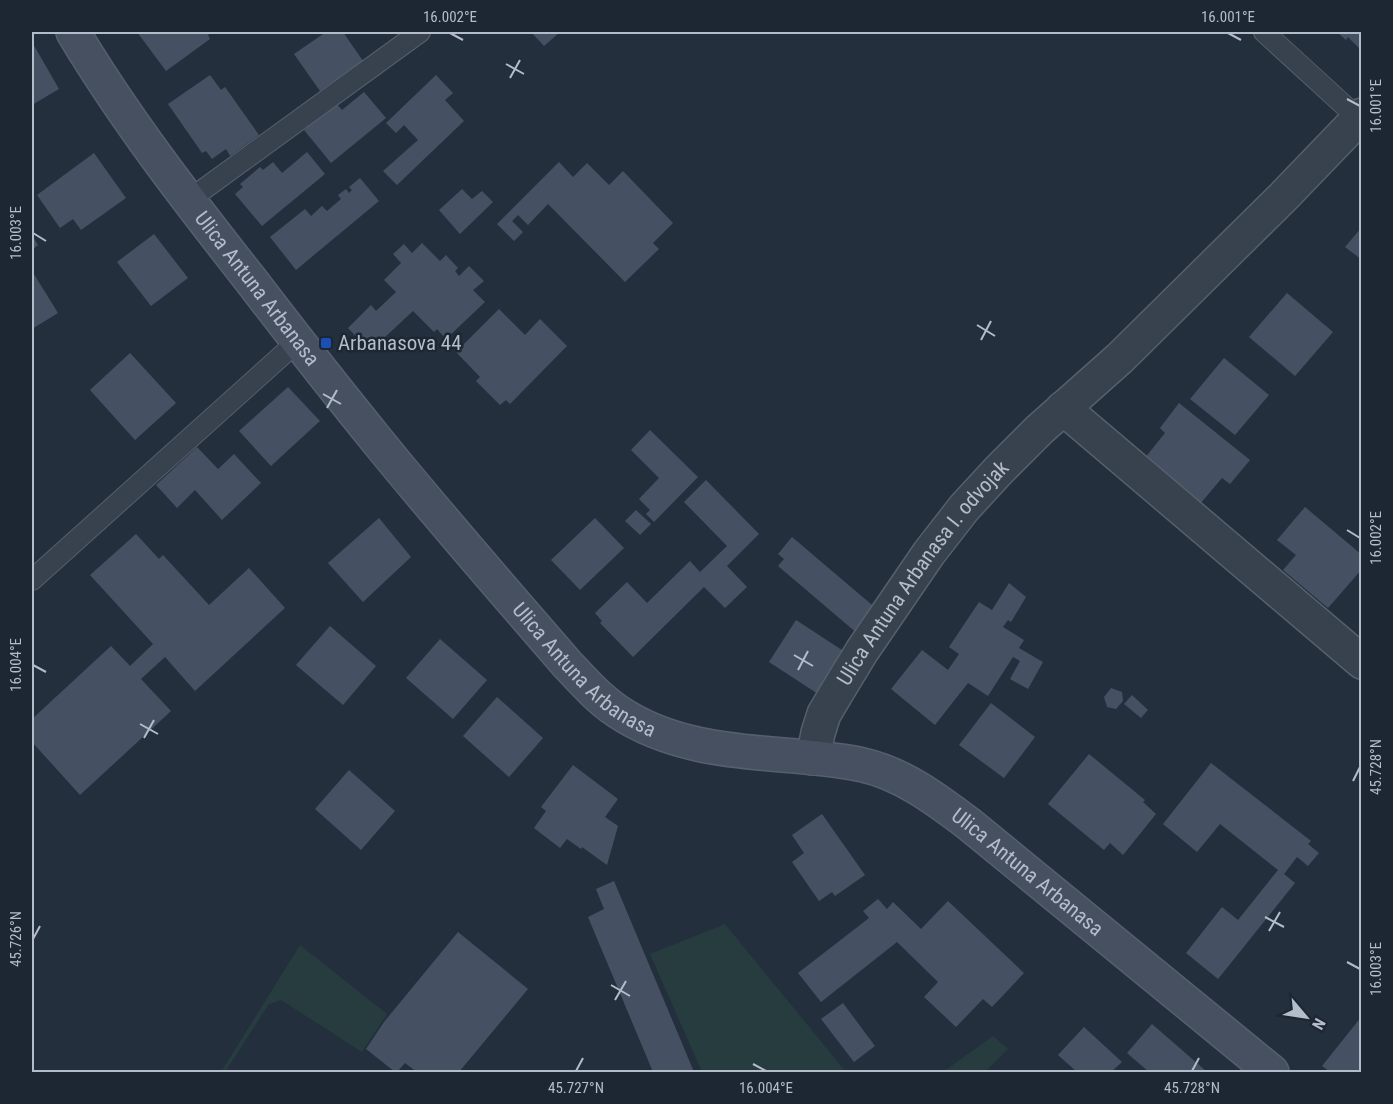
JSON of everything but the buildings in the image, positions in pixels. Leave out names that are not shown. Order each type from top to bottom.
[{"type":"main road","name":"Ulica Antuna Arbanasa","points":[[73,32],[114,97],[189,201],[297,341],[379,444],[597,696],[647,729],[665,736],[743,752],[864,765],[882,771],[922,791],[969,824],[1272,1072]]},
{"type":"street","name":"Ulica Antuna Arbanasa I. odvojak","points":[[813,758],[824,714],[862,651],[928,552],[964,508],[1039,430],[1137,342],[1284,196],[1360,116]]},
{"type":"street","points":[[1063,408],[1362,662]]},
{"type":"lane","points":[[189,201],[420,32]]},
{"type":"lane","points":[[1264,32],[1360,116]]},
{"type":"lane","points":[[32,580],[297,341]]},
{"type":"green space","points":[[725,924],[846,1072],[702,1072],[650,954]]},
{"type":"green space","points":[[300,945],[387,1014],[362,1052],[281,1000],[269,1004],[225,1072],[221,1072]]},
{"type":"green space","points":[[993,1036],[1008,1049],[985,1072],[943,1072]]},
{"type":"place","name":"Arbanasova 44","points":[[326,343]]}]
